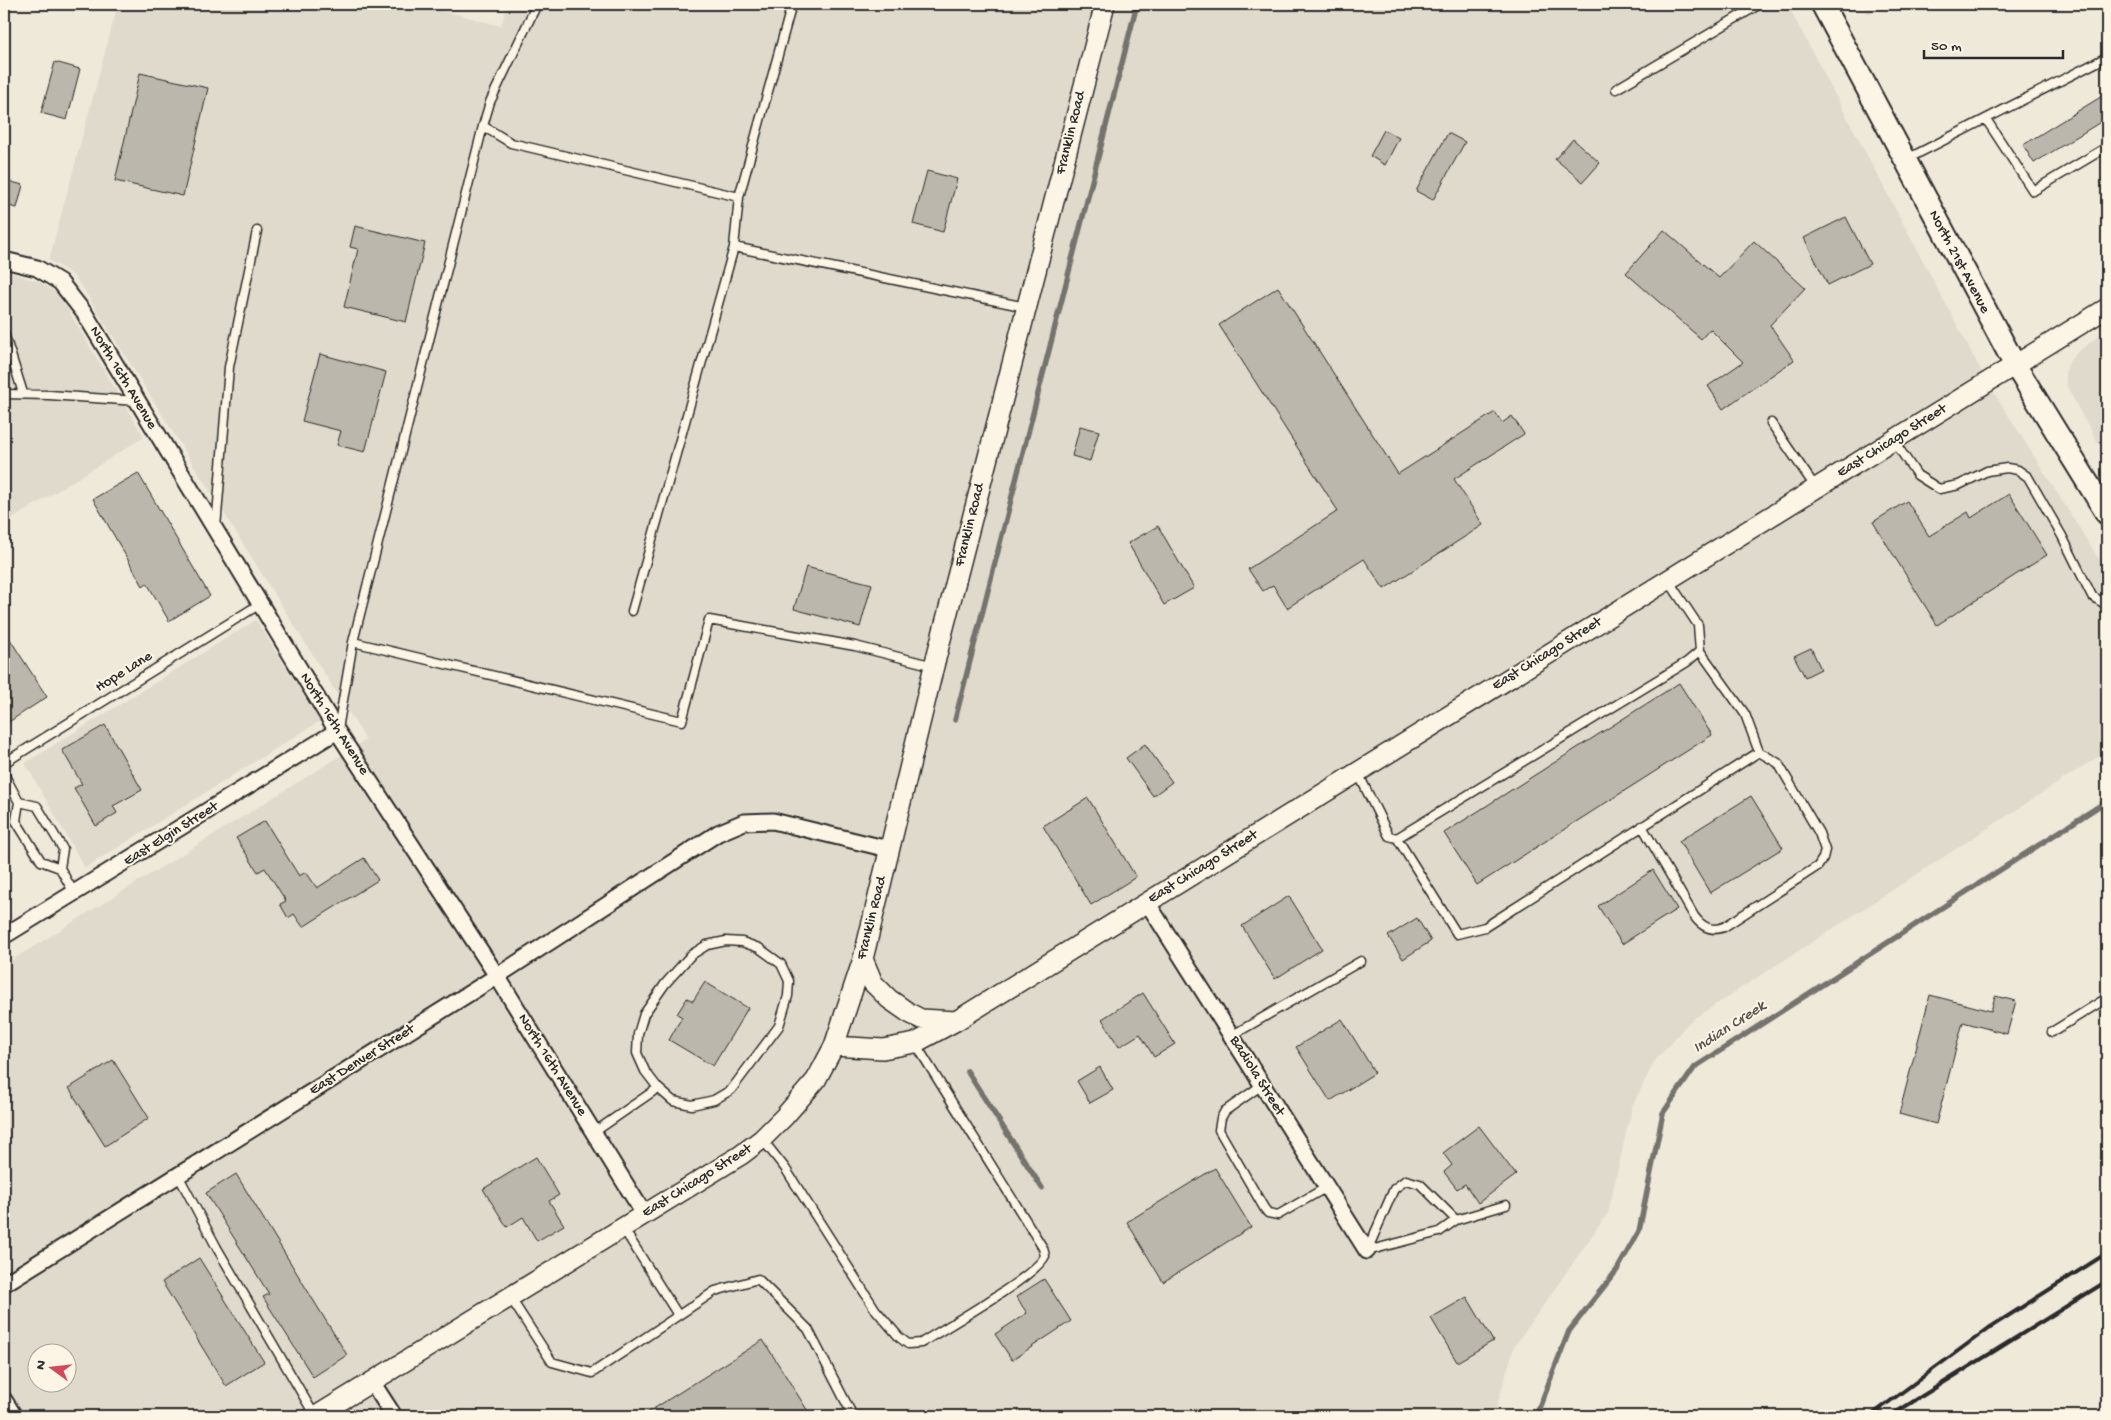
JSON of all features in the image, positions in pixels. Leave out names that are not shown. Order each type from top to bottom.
[{"type":"main road","name":"North 21st Avenue","points":[[1822,4],[2014,365],[2107,514]]},
{"type":"street","name":"Franklin Road","points":[[834,1046],[863,959],[934,666],[1105,4]]},
{"type":"street","name":"North 16th Avenue","points":[[4,260],[37,268],[60,282],[85,314],[338,731],[497,976],[644,1214]]},
{"type":"street","name":"East Chicago Street","points":[[316,1416],[741,1155],[762,1139],[784,1117],[816,1080],[834,1046],[883,1049],[915,1043],[956,1021],[2107,308]]},
{"type":"street","name":"East Elgin Street","points":[[4,936],[338,731]]},
{"type":"street","name":"East Denver Street","points":[[4,1284],[497,976],[718,833],[744,822],[773,821],[888,850]]},
{"type":"street","name":"Badiola Street","points":[[1147,902],[1366,1250]]},
{"type":"street","points":[[863,959],[873,983],[889,999],[908,1013],[921,1019],[956,1021]]},
{"type":"street","points":[[372,1382],[394,1416]]},
{"type":"street","points":[[4,1400],[14,1416]]},
{"type":"lane","points":[[338,731],[353,642],[483,126],[490,102],[537,4]]},
{"type":"lane","points":[[632,611],[734,247],[739,197],[792,4]]},
{"type":"lane","points":[[1616,89],[1760,4]]},
{"type":"lane","points":[[1905,160],[2107,57]]},
{"type":"lane","points":[[1986,119],[2033,191],[2107,147]]},
{"type":"lane","points":[[483,126],[510,143],[739,197]]},
{"type":"lane","points":[[216,532],[229,367],[257,231]]},
{"type":"lane","points":[[734,247],[1026,307]]},
{"type":"lane","points":[[4,333],[23,394]]},
{"type":"lane","points":[[4,394],[137,401]]},
{"type":"lane","points":[[1771,423],[1816,488]]},
{"type":"lane","points":[[1894,440],[1917,475],[1939,489],[1959,485],[1987,471],[2007,468],[2018,470],[2028,477],[2062,536],[2092,596],[2105,604],[2107,603]]},
{"type":"lane","points":[[1642,826],[1697,921],[1701,925],[1716,930],[1724,927],[1818,866],[1825,850],[1819,833],[1778,763],[1759,752],[1745,714],[1700,651],[1698,625],[1668,580]]},
{"type":"lane","name":"Hope Lane","points":[[4,763],[260,604]]},
{"type":"lane","points":[[353,642],[682,721],[709,620],[855,646],[934,666]]},
{"type":"lane","points":[[1397,838],[1687,662],[1700,651]]},
{"type":"lane","points":[[1357,772],[1389,836],[1397,838],[1457,934],[1485,927],[1759,752]]},
{"type":"lane","points":[[4,774],[20,802],[16,821],[41,862],[60,868]]},
{"type":"lane","points":[[20,802],[37,806],[63,849],[60,868],[74,893]]},
{"type":"lane","points":[[726,941],[742,942],[759,948],[780,964],[789,981],[788,996],[779,1026],[730,1090],[714,1100],[692,1105],[673,1101],[658,1088],[645,1071],[637,1053],[638,1034],[644,1014],[664,984],[691,955],[707,945],[726,941]]},
{"type":"lane","points":[[1232,1036],[1361,961]]},
{"type":"lane","points":[[2052,1032],[2107,998]]},
{"type":"lane","points":[[762,1139],[785,1168],[875,1309],[908,1344],[921,1343],[1014,1284],[1042,1263],[1046,1256],[1043,1248],[915,1043]]},
{"type":"lane","points":[[1262,1085],[1225,1111],[1221,1118],[1219,1130],[1264,1208],[1268,1213],[1278,1216],[1326,1187]]},
{"type":"lane","points":[[593,1133],[658,1088]]},
{"type":"lane","points":[[178,1175],[217,1248],[316,1416]]},
{"type":"lane","points":[[1366,1250],[1394,1189],[1406,1180],[1420,1184],[1456,1220]]},
{"type":"lane","points":[[1366,1250],[1439,1232],[1456,1220],[1506,1205]]},
{"type":"lane","points":[[623,1227],[678,1315]]},
{"type":"lane","points":[[510,1297],[552,1362],[592,1373],[715,1291],[758,1279],[808,1329],[853,1416]]},
{"type":"shaded area","points":[[118,4],[419,4],[501,26],[507,4],[1787,4],[1986,380],[2107,572],[2107,751],[1690,1021],[1654,1062],[1632,1107],[1608,1213],[1514,1347],[1494,1416],[279,1416],[277,1413],[273,1416],[4,1416],[4,965],[366,740],[73,275],[49,260]]},
{"type":"shaded area","points":[[1863,4],[1887,4],[1868,14]]},
{"type":"shaded area","points":[[4,270],[42,283],[59,295],[144,437],[4,524]]},
{"type":"shaded area","points":[[2107,330],[2107,457],[2067,386],[2065,373],[2069,362],[2075,354]]},
{"type":"shaded area","points":[[256,620],[320,721],[85,868],[25,763]]},
{"type":"building","points":[[55,62],[80,69],[67,120],[41,113]]},
{"type":"building","points":[[140,73],[208,88],[183,196],[115,181]]},
{"type":"building","points":[[2107,93],[2107,118],[2034,163],[2023,145]]},
{"type":"building","points":[[1384,130],[1399,138],[1385,165],[1370,156]]},
{"type":"building","points":[[1448,133],[1465,142],[1433,200],[1416,191]]},
{"type":"building","points":[[1573,139],[1600,163],[1583,182],[1555,159]]},
{"type":"building","points":[[927,171],[957,179],[943,232],[913,224]]},
{"type":"building","points":[[4,180],[23,185],[17,208],[4,205]]},
{"type":"building","points":[[1846,217],[1870,264],[1828,285],[1804,238]]},
{"type":"building","points":[[355,226],[425,243],[406,322],[344,307],[358,249],[350,247]]},
{"type":"building","points":[[1664,230],[1719,278],[1754,241],[1805,288],[1770,325],[1794,360],[1723,409],[1708,386],[1743,362],[1710,329],[1701,339],[1626,273]]},
{"type":"building","points":[[1278,287],[1398,474],[1495,412],[1502,423],[1512,416],[1524,434],[1454,479],[1483,525],[1384,589],[1364,559],[1287,608],[1273,585],[1263,591],[1248,569],[1338,511],[1219,325]]},
{"type":"building","points":[[320,354],[386,372],[365,452],[337,445],[341,431],[302,421]]},
{"type":"building","points":[[1080,426],[1099,431],[1090,461],[1072,456]]},
{"type":"building","points":[[138,473],[210,596],[169,621],[147,583],[143,586],[93,499]]},
{"type":"building","points":[[2009,494],[2047,555],[1937,625],[1873,522],[1907,501],[1929,536],[1968,512],[1971,518]]},
{"type":"building","points":[[1158,526],[1194,588],[1164,605],[1128,543]]},
{"type":"building","points":[[806,567],[872,584],[860,627],[794,609]]},
{"type":"building","points":[[4,630],[47,697],[4,725]]},
{"type":"building","points":[[1811,648],[1821,669],[1805,677],[1794,656]]},
{"type":"building","points":[[1679,683],[1712,735],[1477,885],[1444,833]]},
{"type":"building","points":[[105,725],[142,790],[113,806],[117,813],[96,826],[74,788],[82,784],[62,750]]},
{"type":"building","points":[[1145,744],[1172,782],[1153,796],[1126,758]]},
{"type":"building","points":[[1751,796],[1783,848],[1710,893],[1679,841]]},
{"type":"building","points":[[1088,798],[1136,877],[1091,905],[1043,826]]},
{"type":"building","points":[[265,821],[299,876],[306,872],[317,888],[364,858],[378,880],[303,927],[294,914],[288,918],[280,904],[286,901],[265,868],[258,872],[236,838]]},
{"type":"building","points":[[1653,870],[1677,909],[1622,944],[1598,906]]},
{"type":"building","points":[[1289,896],[1322,949],[1275,979],[1242,926]]},
{"type":"building","points":[[1417,918],[1431,941],[1403,959],[1388,936]]},
{"type":"building","points":[[705,982],[748,1008],[713,1066],[669,1040],[682,1017],[677,1014],[687,998],[693,1001]]},
{"type":"building","points":[[1143,993],[1175,1044],[1154,1057],[1140,1034],[1119,1047],[1102,1019]]},
{"type":"building","points":[[1930,995],[1991,1011],[1995,996],[2016,1001],[2007,1034],[1963,1022],[1936,1124],[1899,1114]]},
{"type":"building","points":[[1342,1019],[1375,1073],[1330,1101],[1296,1047]]},
{"type":"building","points":[[113,1060],[149,1118],[105,1146],[69,1088]]},
{"type":"building","points":[[1100,1067],[1113,1090],[1090,1103],[1077,1081]]},
{"type":"building","points":[[1479,1126],[1516,1175],[1478,1203],[1465,1184],[1457,1189],[1444,1172],[1452,1165],[1443,1153]]},
{"type":"building","points":[[536,1157],[559,1195],[549,1201],[564,1225],[537,1241],[523,1217],[507,1227],[483,1189]]},
{"type":"building","points":[[1215,1168],[1251,1227],[1163,1282],[1127,1222]]},
{"type":"building","points":[[236,1174],[347,1355],[313,1377],[263,1297],[269,1294],[206,1193]]},
{"type":"building","points":[[199,1258],[264,1362],[226,1386],[162,1282]]},
{"type":"building","points":[[1044,1279],[1071,1321],[1012,1360],[995,1334],[1027,1313],[1016,1297]]},
{"type":"building","points":[[1467,1297],[1493,1341],[1457,1362],[1431,1318]]},
{"type":"building","points":[[763,1340],[811,1416],[642,1416]]},
{"type":"waterway","points":[[955,720],[1137,4]]},
{"type":"waterway","name":"Indian Creek","points":[[1536,1416],[1569,1331],[1617,1270],[1639,1231],[1663,1113],[1695,1067],[2107,801]]},
{"type":"waterway","points":[[967,1071],[1042,1188]]},
{"type":"railway","points":[[1870,1416],[1989,1328],[2107,1253]]},
{"type":"railway","points":[[1890,1416],[2107,1281]]}]
